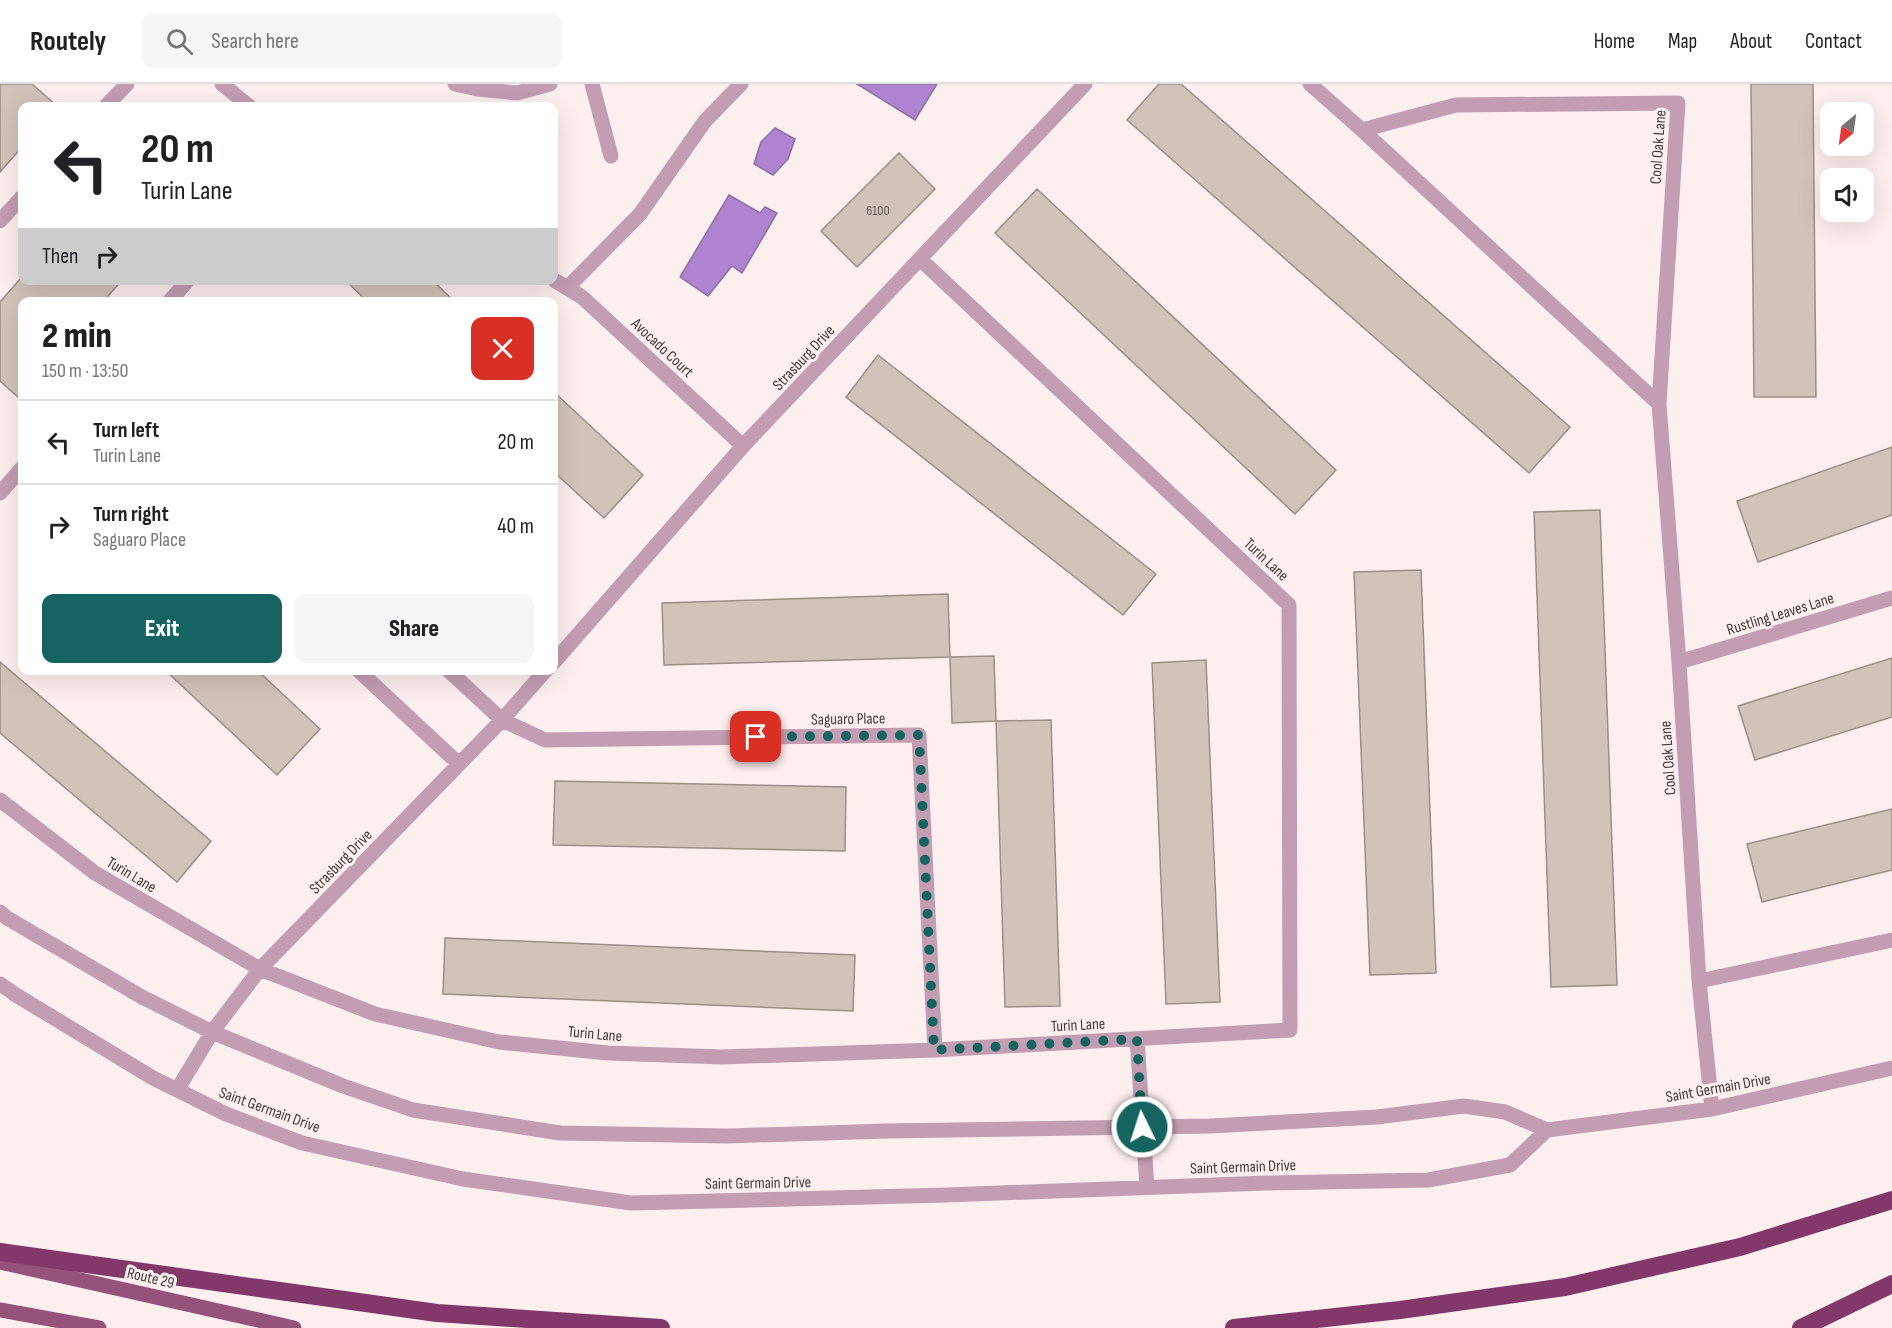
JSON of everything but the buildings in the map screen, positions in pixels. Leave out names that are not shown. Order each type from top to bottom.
[{"type":"highway","points":[[1234,1328],[1400,1310],[1564,1287],[1740,1247],[1892,1200]]},
{"type":"highway","points":[[0,1252],[437,1313],[661,1328]]},
{"type":"highway","points":[[1801,1328],[1892,1284]]},
{"type":"main road","name":"Route 29","points":[[0,1262],[294,1328]]},
{"type":"main road","points":[[0,1310],[99,1328]]},
{"type":"street","points":[[110,102],[127,84]]},
{"type":"street","points":[[222,84],[244,102]]},
{"type":"street","points":[[455,84],[517,93],[550,84]]},
{"type":"street","points":[[592,84],[611,156]]},
{"type":"street","points":[[560,284],[640,214],[705,121],[741,84]]},
{"type":"street","name":"Strasburg Drive","points":[[558,657],[743,446],[1085,84]]},
{"type":"street","points":[[1310,84],[1659,404]]},
{"type":"street","name":"Cool Oak Lane","points":[[1362,130],[1456,105],[1678,103],[1659,404],[1679,662],[1699,981],[1712,1109]]},
{"type":"street","points":[[0,222],[18,202]]},
{"type":"street","name":"Turin Lane","points":[[0,800],[95,873],[260,969],[375,1014],[499,1042],[608,1053],[722,1057],[934,1050],[1290,1030],[1289,604],[920,259]]},
{"type":"street","name":"Avocado Court","points":[[560,284],[582,297],[743,446]]},
{"type":"street","points":[[173,297],[184,285]]},
{"type":"street","points":[[0,494],[18,473]]},
{"type":"street","name":"Rustling Leaves Lane","points":[[1679,662],[1892,598]]},
{"type":"street","points":[[363,675],[459,764]]},
{"type":"street","name":"Saguaro Place","points":[[453,675],[502,720],[545,740],[919,735],[934,1050]]},
{"type":"street","name":"Strasburg Drive","points":[[177,1090],[212,1032],[260,969],[502,720],[542,675]]},
{"type":"street","points":[[0,912],[142,997],[212,1032],[343,1086],[413,1110],[560,1133],[728,1136],[1210,1126],[1377,1117],[1464,1106],[1505,1112],[1547,1130]]},
{"type":"street","points":[[1699,981],[1892,940]]},
{"type":"street","name":"Saint Germain Drive","points":[[0,984],[153,1078],[226,1114],[302,1143],[463,1179],[631,1203],[1428,1180],[1510,1165],[1547,1130],[1712,1109],[1892,1068]]},
{"type":"street","points":[[1137,1039],[1147,1187]]},
{"type":"shaded area","points":[[857,84],[937,84],[915,120]]},
{"type":"shaded area","points":[[775,128],[795,139],[788,159],[773,175],[754,164],[761,142]]},
{"type":"shaded area","points":[[729,195],[760,213],[765,207],[777,213],[742,273],[732,266],[708,296],[680,277]]},
{"type":"route","points":[[756,737],[919,735],[934,1050],[1137,1039],[1142,1127]]}]
